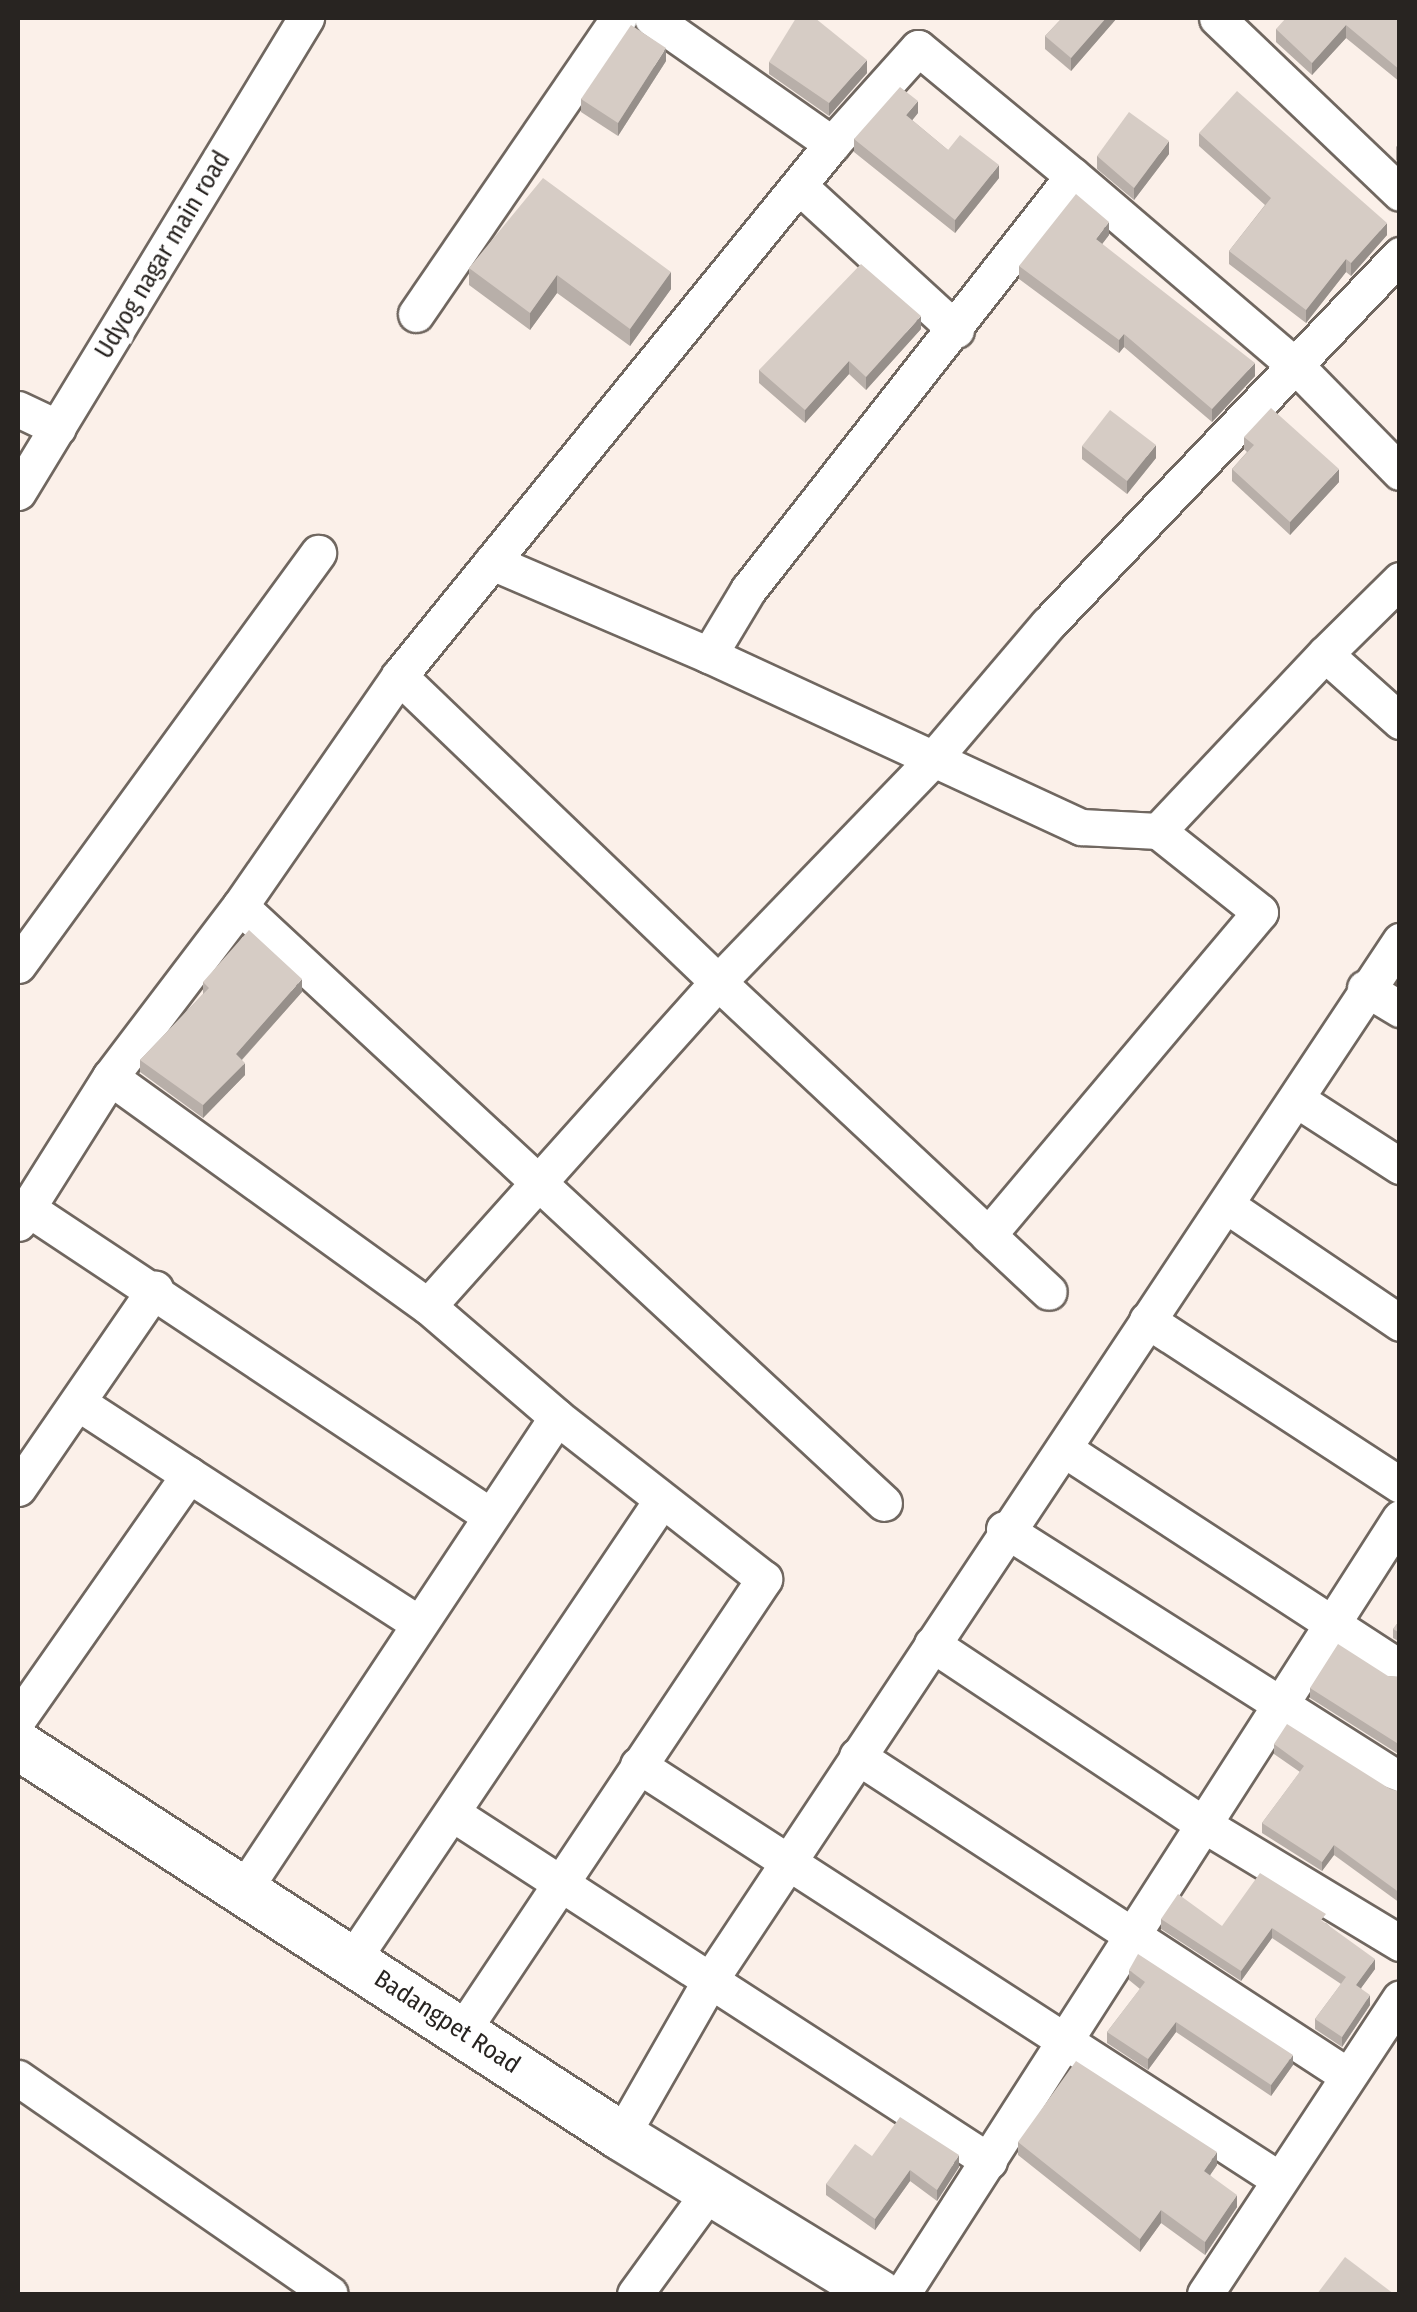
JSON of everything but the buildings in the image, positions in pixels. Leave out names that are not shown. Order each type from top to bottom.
[{"type":"main road","name":"Badangpet Road","points":[[18,1745],[621,2136],[879,2294]]},
{"type":"street","points":[[416,314],[619,18]]},
{"type":"street","points":[[652,18],[832,144]]},
{"type":"street","points":[[1216,18],[1400,193]]},
{"type":"street","name":"Udyog nagar main road","points":[[18,492],[289,27]]},
{"type":"street","points":[[489,1515],[155,1290],[22,1216],[110,1077],[240,906],[399,676],[832,144],[918,48],[1298,367],[1400,472]]},
{"type":"street","points":[[709,654],[748,590],[956,330],[1073,176]]},
{"type":"street","points":[[799,186],[956,330]]},
{"type":"street","points":[[428,1306],[718,982],[933,759],[1048,624],[1298,367],[1400,256]]},
{"type":"street","points":[[18,409],[58,428]]},
{"type":"street","points":[[18,964],[318,552]]},
{"type":"street","points":[[492,562],[709,654],[1081,826],[1158,831],[1260,912],[988,1235]]},
{"type":"street","points":[[1158,831],[1324,654],[1400,580]]},
{"type":"street","points":[[1324,654],[1400,721]]},
{"type":"street","points":[[399,676],[1049,1292]]},
{"type":"street","points":[[240,906],[884,1503]]},
{"type":"street","points":[[621,2136],[712,1977],[1004,1529],[1064,1448],[1226,1206],[1365,988],[1400,941]]},
{"type":"street","points":[[1365,988],[1400,1009]]},
{"type":"street","points":[[110,1077],[428,1306],[661,1501],[764,1579],[462,2031]]},
{"type":"street","points":[[1296,1099],[1400,1166]]},
{"type":"street","points":[[1226,1206],[1400,1323]]},
{"type":"street","points":[[18,1488],[80,1404],[155,1290]]},
{"type":"street","points":[[1147,1320],[1400,1485]]},
{"type":"street","points":[[80,1404],[418,1623]]},
{"type":"street","points":[[244,1889],[557,1416]]},
{"type":"street","points":[[1064,1448],[1400,1668]]},
{"type":"street","points":[[18,1719],[189,1475]]},
{"type":"street","points":[[352,1960],[661,1501]]},
{"type":"street","points":[[902,2294],[1136,1936],[1400,1518]]},
{"type":"street","points":[[1004,1529],[1281,1701],[1400,1780]]},
{"type":"street","points":[[932,1644],[1206,1826],[1400,1943]]},
{"type":"street","points":[[857,1756],[1348,2076]]},
{"type":"street","points":[[638,1765],[786,1866],[1280,2180]]},
{"type":"street","points":[[452,1812],[712,1977],[990,2161]]},
{"type":"street","points":[[1206,2294],[1400,1998]]},
{"type":"street","points":[[18,2078],[330,2294]]},
{"type":"street","points":[[635,2294],[710,2192]]}]
